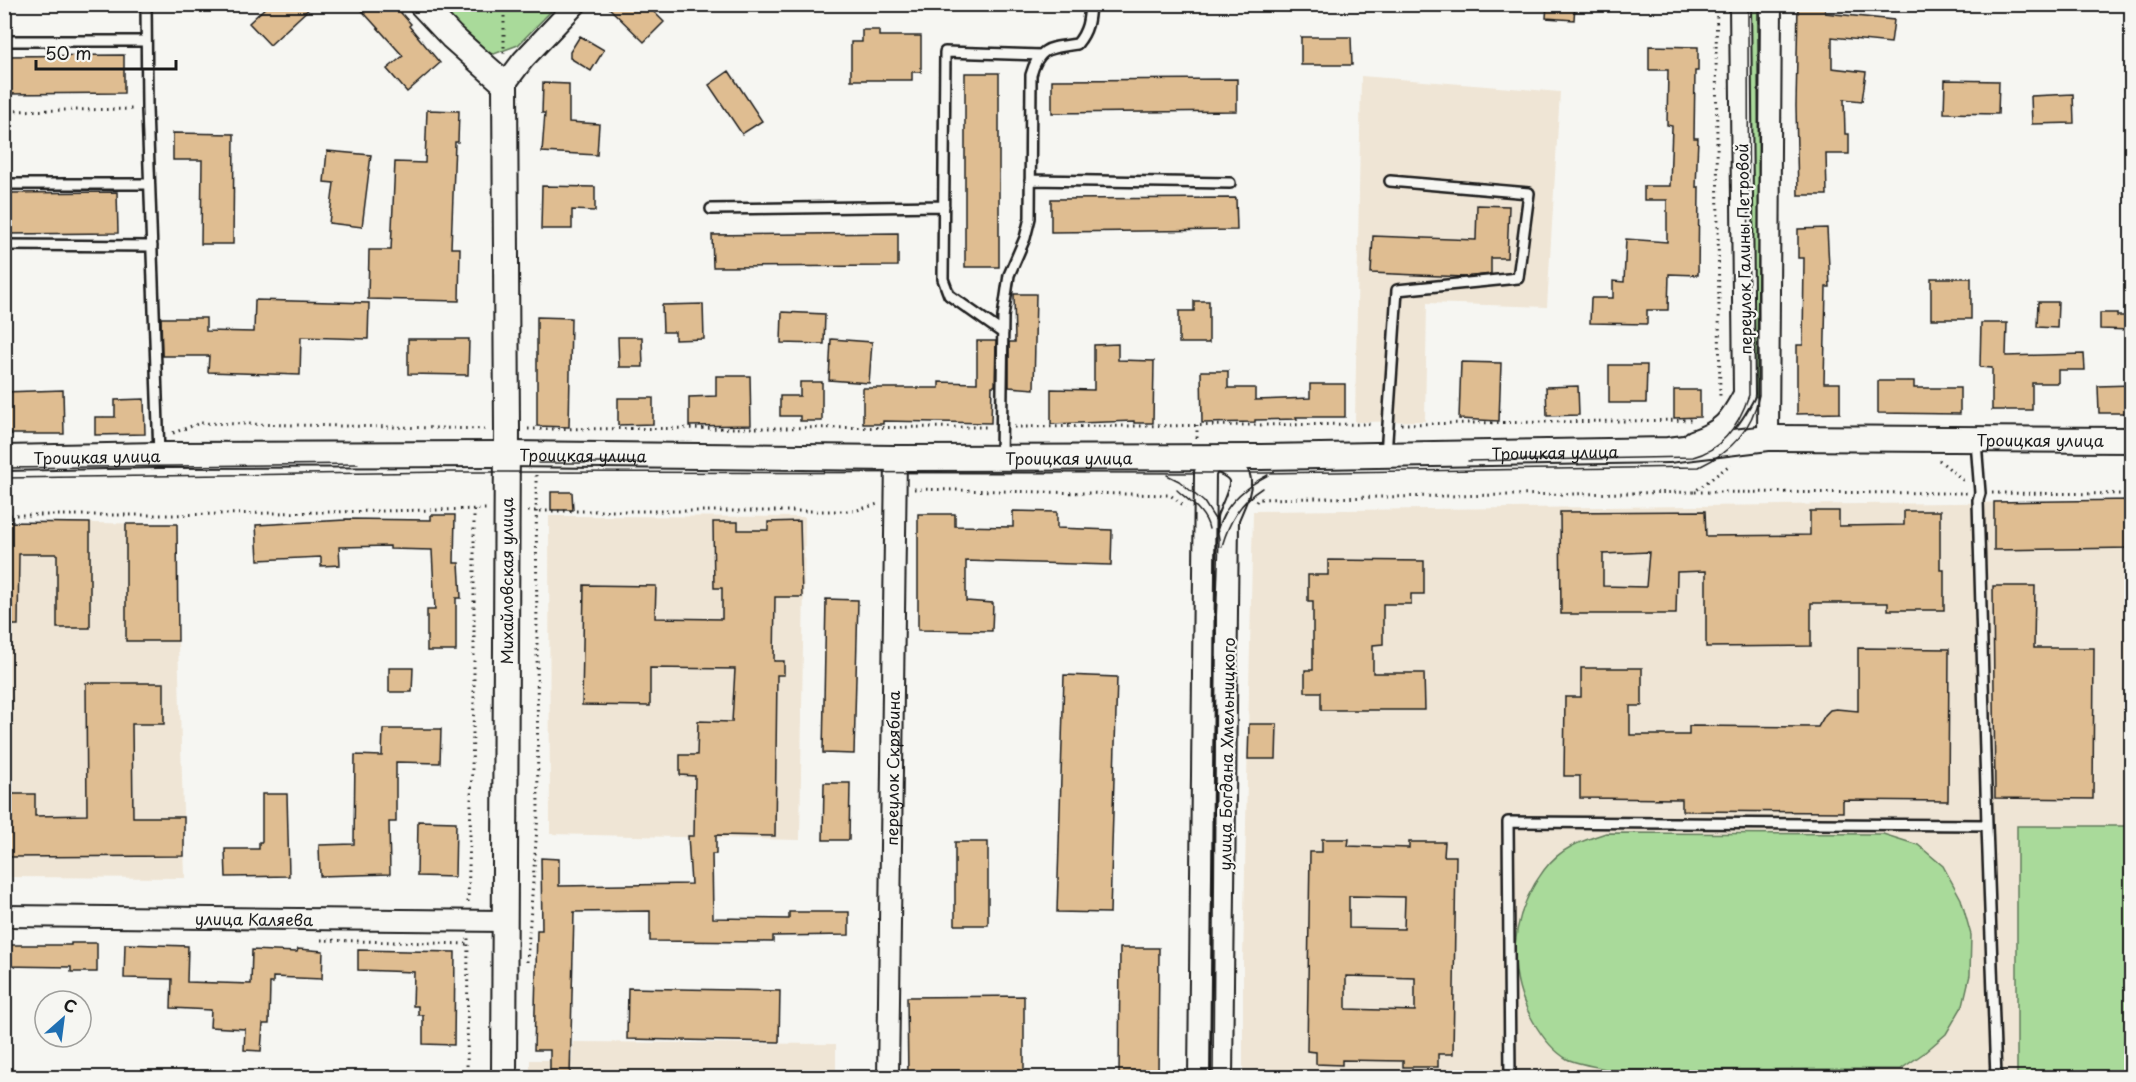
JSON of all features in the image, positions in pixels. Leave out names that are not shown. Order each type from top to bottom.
[{"type":"street","points":[[421,4],[452,37],[505,84],[523,60],[576,4]]},
{"type":"street","name":"переулок Галины Петровой","points":[[1668,450],[1715,433],[1733,414],[1744,393],[1740,4]]},
{"type":"street","name":"переулок Галины Петровой","points":[[1768,438],[1772,4]]},
{"type":"street","name":"Михайловская улица","points":[[504,1077],[507,429],[505,84]]},
{"type":"street","name":"Троицкая улица","points":[[4,458],[159,446],[506,454],[1001,457],[1207,463],[1242,457],[1668,450],[1768,438],[2132,440]]},
{"type":"street","name":"переулок Скрябина","points":[[888,1077],[896,458]]},
{"type":"street","name":"улица Богдана Хмельницкого","points":[[1199,1077],[1207,463],[1228,465],[1238,473],[1242,486],[1228,518],[1222,1077]]},
{"type":"street","name":"улица Каляева","points":[[4,916],[505,921]]},
{"type":"lane","points":[[146,4],[149,184],[159,446]]},
{"type":"lane","points":[[1001,457],[1003,333],[1009,275],[1025,238],[1030,218],[1031,75],[1035,61],[1048,49],[1077,44],[1085,35],[1089,22],[1090,4]]},
{"type":"lane","points":[[4,41],[146,41]]},
{"type":"lane","points":[[1003,333],[949,295],[943,279],[945,52],[1041,55]]},
{"type":"lane","points":[[1030,180],[1230,183]]},
{"type":"lane","points":[[1386,454],[1397,291],[1518,278],[1529,193],[1390,181]]},
{"type":"lane","points":[[4,184],[149,184]]},
{"type":"lane","points":[[711,209],[944,206]]},
{"type":"lane","points":[[4,245],[152,246]]},
{"type":"lane","points":[[1996,1077],[1978,500],[1984,438],[2031,449],[2098,450]]},
{"type":"lane","points":[[1510,1077],[1508,822],[1988,825]]},
{"type":"path","points":[[504,4],[505,84]]},
{"type":"path","points":[[1717,4],[1720,418],[1733,414]]},
{"type":"path","points":[[4,111],[147,109]]},
{"type":"path","points":[[159,446],[200,423],[507,429],[1695,420]]},
{"type":"path","points":[[1934,457],[1980,493]]},
{"type":"path","points":[[1694,492],[1738,458]]},
{"type":"path","points":[[4,514],[168,515],[474,509],[580,512],[854,511],[896,498],[915,489],[1170,495],[1187,508]]},
{"type":"path","points":[[1254,507],[1258,499],[1694,492],[2132,494]]},
{"type":"path","points":[[468,1077],[468,920],[474,700],[474,509]]},
{"type":"shaded area","points":[[1361,76],[1560,92],[1547,307],[1427,303],[1425,421],[1355,422]]},
{"type":"shaded area","points":[[2131,501],[2131,1077],[1243,1078],[1243,960],[1253,511]]},
{"type":"shaded area","points":[[549,516],[805,517],[800,840],[550,834]]},
{"type":"shaded area","points":[[5,522],[177,524],[185,878],[5,877]]},
{"type":"shaded area","points":[[573,1042],[836,1044],[836,1077],[530,1078],[530,1060],[572,1060]]},
{"type":"green space","points":[[436,5],[557,5],[518,45],[494,54],[479,51]]},
{"type":"green space","points":[[1745,5],[1764,5],[1763,397],[1746,396]]},
{"type":"green space","points":[[2017,826],[2131,826],[2131,1077],[2017,1077]]},
{"type":"green space","points":[[1606,833],[1883,834],[1918,845],[1943,866],[1961,899],[1971,935],[1970,975],[1963,1005],[1946,1034],[1901,1069],[1611,1070],[1567,1059],[1557,1052],[1544,1037],[1524,1002],[1515,963],[1518,925],[1533,888],[1550,862],[1572,846]]},
{"type":"building","points":[[269,4],[314,4],[270,45],[249,23]]},
{"type":"building","points":[[356,4],[393,4],[440,63],[407,92],[387,69],[403,56]]},
{"type":"building","points":[[605,4],[646,4],[664,22],[644,42]]},
{"type":"building","points":[[1547,4],[1575,4],[1574,20],[1546,18]]},
{"type":"building","points":[[1798,4],[1825,4],[1825,13],[1894,20],[1891,43],[1832,37],[1832,68],[1866,72],[1862,101],[1844,99],[1845,134],[1849,134],[1849,154],[1826,154],[1827,195],[1798,195],[1796,106]]},
{"type":"building","points":[[862,30],[879,30],[879,36],[921,36],[921,72],[912,72],[912,80],[851,80],[851,42],[862,42]]},
{"type":"building","points":[[580,36],[604,50],[591,71],[570,58],[570,52]]},
{"type":"building","points":[[1301,37],[1351,37],[1352,65],[1301,65]]},
{"type":"building","points":[[1649,46],[1698,47],[1698,71],[1695,71],[1694,138],[1698,138],[1696,187],[1699,187],[1698,275],[1669,274],[1668,310],[1647,310],[1647,324],[1590,323],[1591,298],[1613,298],[1613,281],[1624,282],[1626,239],[1667,242],[1667,200],[1644,200],[1644,186],[1670,186],[1672,126],[1667,125],[1668,70],[1649,70]]},
{"type":"building","points":[[124,55],[124,93],[4,94],[4,56]]},
{"type":"building","points":[[729,71],[762,121],[742,134],[709,85]]},
{"type":"building","points":[[965,73],[999,73],[999,267],[965,267]]},
{"type":"building","points":[[1237,79],[1237,111],[1052,113],[1052,80]]},
{"type":"building","points":[[1945,80],[1999,81],[1998,114],[1944,113]]},
{"type":"building","points":[[543,83],[569,84],[569,122],[599,124],[597,155],[542,152],[545,113],[542,113]]},
{"type":"building","points":[[2073,94],[2074,123],[2032,124],[2031,96]]},
{"type":"building","points":[[427,110],[459,111],[458,142],[455,142],[451,248],[460,248],[459,301],[368,299],[369,250],[391,250],[395,162],[425,163]]},
{"type":"building","points":[[173,133],[234,134],[233,244],[201,244],[202,160],[173,160]]},
{"type":"building","points":[[327,151],[371,155],[362,227],[329,223],[334,183],[324,182]]},
{"type":"building","points":[[542,186],[595,187],[595,211],[572,210],[572,229],[541,229]]},
{"type":"building","points":[[117,192],[118,233],[4,234],[4,193]]},
{"type":"building","points":[[1236,198],[1237,230],[1051,232],[1051,199]]},
{"type":"building","points":[[1477,205],[1509,206],[1507,258],[1491,258],[1491,274],[1464,277],[1371,273],[1373,236],[1476,240]]},
{"type":"building","points":[[1827,228],[1830,287],[1826,287],[1824,383],[1840,383],[1840,413],[1797,414],[1797,345],[1803,345],[1804,258],[1798,258],[1798,229]]},
{"type":"building","points":[[898,233],[898,266],[713,267],[712,235]]},
{"type":"building","points":[[1931,278],[1971,278],[1971,319],[1931,319]]},
{"type":"building","points":[[1014,294],[1036,294],[1034,389],[1009,387],[1009,342],[1015,342]]},
{"type":"building","points":[[255,300],[369,303],[368,339],[301,337],[300,375],[208,372],[209,356],[162,356],[161,318],[206,318],[206,331],[254,332]]},
{"type":"building","points":[[1194,301],[1209,301],[1209,343],[1179,343],[1179,311],[1194,311]]},
{"type":"building","points":[[2038,302],[2058,302],[2057,328],[2037,327]]},
{"type":"building","points":[[703,304],[704,339],[675,340],[675,332],[663,332],[662,305]]},
{"type":"building","points":[[782,312],[825,314],[824,344],[781,343]]},
{"type":"building","points":[[2100,313],[2132,316],[2132,330],[2100,329]]},
{"type":"building","points":[[537,317],[571,318],[569,427],[537,426]]},
{"type":"building","points":[[1981,323],[2007,323],[2006,356],[2084,354],[2085,370],[2058,370],[2058,383],[2032,383],[2032,410],[1992,410],[1992,368],[1980,367]]},
{"type":"building","points":[[618,337],[642,337],[643,367],[619,367]]},
{"type":"building","points":[[408,339],[469,339],[468,375],[408,374]]},
{"type":"building","points":[[831,339],[872,342],[869,383],[829,380]]},
{"type":"building","points":[[977,341],[996,341],[991,423],[883,421],[883,424],[863,424],[863,388],[939,388],[939,382],[977,383]]},
{"type":"building","points":[[1118,344],[1118,360],[1154,361],[1153,423],[1134,423],[1134,421],[1051,424],[1051,389],[1094,390],[1094,345]]},
{"type":"building","points":[[1461,362],[1501,363],[1499,421],[1459,419]]},
{"type":"building","points":[[1609,365],[1647,365],[1646,403],[1609,403]]},
{"type":"building","points":[[1201,371],[1228,371],[1228,388],[1255,388],[1255,400],[1310,398],[1310,384],[1345,384],[1345,417],[1296,417],[1297,419],[1255,420],[1255,422],[1202,423]]},
{"type":"building","points":[[716,376],[750,376],[751,425],[689,426],[689,397],[716,396]]},
{"type":"building","points":[[1878,381],[1914,381],[1914,388],[1960,388],[1960,414],[1878,413]]},
{"type":"building","points":[[800,382],[822,382],[822,421],[800,421],[800,416],[780,416],[780,396],[800,396]]},
{"type":"building","points":[[2132,385],[2132,413],[2099,413],[2098,386]]},
{"type":"building","points":[[1578,386],[1579,415],[1547,416],[1546,387]]},
{"type":"building","points":[[63,390],[64,434],[4,434],[4,392]]},
{"type":"building","points":[[1674,390],[1700,390],[1700,417],[1674,418]]},
{"type":"building","points":[[618,398],[653,398],[653,424],[618,425]]},
{"type":"building","points":[[144,399],[145,434],[95,435],[95,417],[115,417],[115,400]]},
{"type":"building","points":[[551,492],[572,492],[573,510],[551,510]]},
{"type":"building","points":[[2132,500],[2132,548],[1994,550],[1994,502]]},
{"type":"building","points":[[1013,511],[1057,512],[1057,528],[1112,530],[1111,565],[966,561],[966,601],[993,603],[992,631],[918,630],[918,514],[955,514],[955,526],[1013,527]]},
{"type":"building","points":[[1705,511],[1706,536],[1810,535],[1810,511],[1839,511],[1839,526],[1904,525],[1904,511],[1940,511],[1940,570],[1944,570],[1944,610],[1888,610],[1888,603],[1811,603],[1811,646],[1706,647],[1706,571],[1677,572],[1676,614],[1561,614],[1560,512]],"holes":[[[1649,552],[1646,587],[1603,586],[1603,554]]]},
{"type":"building","points":[[431,515],[455,515],[454,563],[459,563],[461,598],[456,598],[456,651],[427,651],[427,610],[435,610],[432,550],[390,549],[390,546],[339,547],[340,565],[321,566],[321,557],[258,560],[256,525],[345,519],[431,520]]},
{"type":"building","points":[[800,521],[802,597],[775,597],[774,661],[784,661],[784,675],[777,675],[775,836],[716,835],[716,854],[712,854],[713,918],[789,919],[789,912],[849,912],[849,935],[773,936],[773,942],[650,941],[650,911],[574,912],[570,1077],[550,1077],[550,1050],[534,1050],[537,930],[542,930],[541,858],[559,859],[559,886],[691,884],[688,836],[694,836],[695,776],[680,775],[680,755],[697,755],[698,721],[732,722],[735,669],[650,668],[650,706],[582,705],[584,585],[656,586],[655,618],[722,619],[722,588],[714,588],[713,522],[738,522],[738,530],[768,530],[768,522]]},
{"type":"building","points":[[4,522],[90,523],[90,628],[57,628],[57,554],[19,554],[18,625],[4,625]]},
{"type":"building","points":[[126,524],[177,524],[178,641],[126,641]]},
{"type":"building","points":[[1328,560],[1424,561],[1424,594],[1411,594],[1411,604],[1383,604],[1383,644],[1373,645],[1373,673],[1424,673],[1425,710],[1321,710],[1321,692],[1305,692],[1305,670],[1313,670],[1313,601],[1308,601],[1308,575],[1328,575]]},
{"type":"building","points":[[1993,586],[2035,586],[2034,648],[2094,648],[2093,799],[1995,798]]},
{"type":"building","points":[[826,599],[858,600],[854,754],[823,753]]},
{"type":"building","points":[[1858,648],[1949,649],[1948,801],[1843,800],[1843,812],[1682,811],[1682,799],[1580,798],[1580,776],[1564,776],[1565,697],[1581,697],[1581,668],[1642,668],[1642,706],[1630,706],[1630,735],[1689,735],[1689,726],[1818,727],[1830,710],[1858,711]]},
{"type":"building","points":[[389,668],[413,668],[412,692],[389,692]]},
{"type":"building","points":[[1064,675],[1117,677],[1110,913],[1057,912]]},
{"type":"building","points":[[86,683],[164,683],[164,724],[132,724],[133,817],[184,817],[184,856],[4,857],[4,794],[35,794],[35,816],[87,815]]},
{"type":"building","points":[[1249,724],[1277,724],[1276,759],[1248,759]]},
{"type":"building","points":[[383,729],[441,729],[440,763],[396,762],[396,822],[389,822],[390,874],[320,876],[319,845],[354,844],[355,755],[382,756]]},
{"type":"building","points":[[824,783],[850,783],[849,840],[823,840]]},
{"type":"building","points":[[262,794],[287,794],[289,876],[226,877],[225,849],[259,849],[259,842],[262,842]]},
{"type":"building","points":[[418,821],[456,822],[455,877],[417,876]]},
{"type":"building","points":[[1322,839],[1349,839],[1348,846],[1409,848],[1409,842],[1445,842],[1444,856],[1456,856],[1453,1054],[1438,1054],[1438,1067],[1403,1067],[1403,1061],[1342,1060],[1342,1065],[1316,1064],[1316,1052],[1307,1051],[1310,852],[1322,852]],"holes":[[[1349,896],[1405,897],[1404,929],[1349,928]],[[1346,976],[1415,978],[1415,1011],[1346,1009]]]},
{"type":"building","points":[[955,842],[988,842],[988,925],[955,925]]},
{"type":"building","points":[[71,943],[97,943],[97,972],[71,972],[71,967],[4,966],[4,945],[71,945]]},
{"type":"building","points":[[125,944],[188,946],[187,982],[251,984],[252,950],[323,951],[322,979],[273,977],[273,983],[270,983],[269,1024],[263,1024],[261,1051],[244,1050],[245,1029],[210,1027],[211,1010],[171,1008],[172,979],[124,978]]},
{"type":"building","points":[[1120,948],[1159,948],[1158,1077],[1119,1077]]},
{"type":"building","points":[[358,950],[455,952],[454,1045],[423,1044],[423,1015],[418,1015],[418,1006],[413,1006],[414,972],[358,970]]},
{"type":"building","points":[[628,988],[780,991],[779,1042],[627,1039]]},
{"type":"building","points":[[1024,996],[1024,1077],[908,1077],[907,997]]},
{"type":"tram line","points":[[1468,461],[1693,457],[1714,448],[1736,424],[1749,395],[1748,4]]},
{"type":"tram line","points":[[4,478],[450,472],[1263,473],[1699,467],[1721,454],[1738,438],[1751,419],[1759,395],[1758,4]]},
{"type":"tram line","points":[[538,463],[643,463]]},
{"type":"tram line","points":[[4,468],[358,464]]},
{"type":"tram line","points":[[1167,475],[1179,481],[1204,502],[1216,521],[1219,539],[1216,623],[1213,1078]]},
{"type":"tram line","points":[[1217,531],[1225,513],[1236,498],[1251,485],[1268,475]]},
{"type":"tram line","points":[[1222,546],[1236,513],[1262,488]]},
{"type":"tram line","points":[[1177,490],[1201,512],[1209,529]]}]
